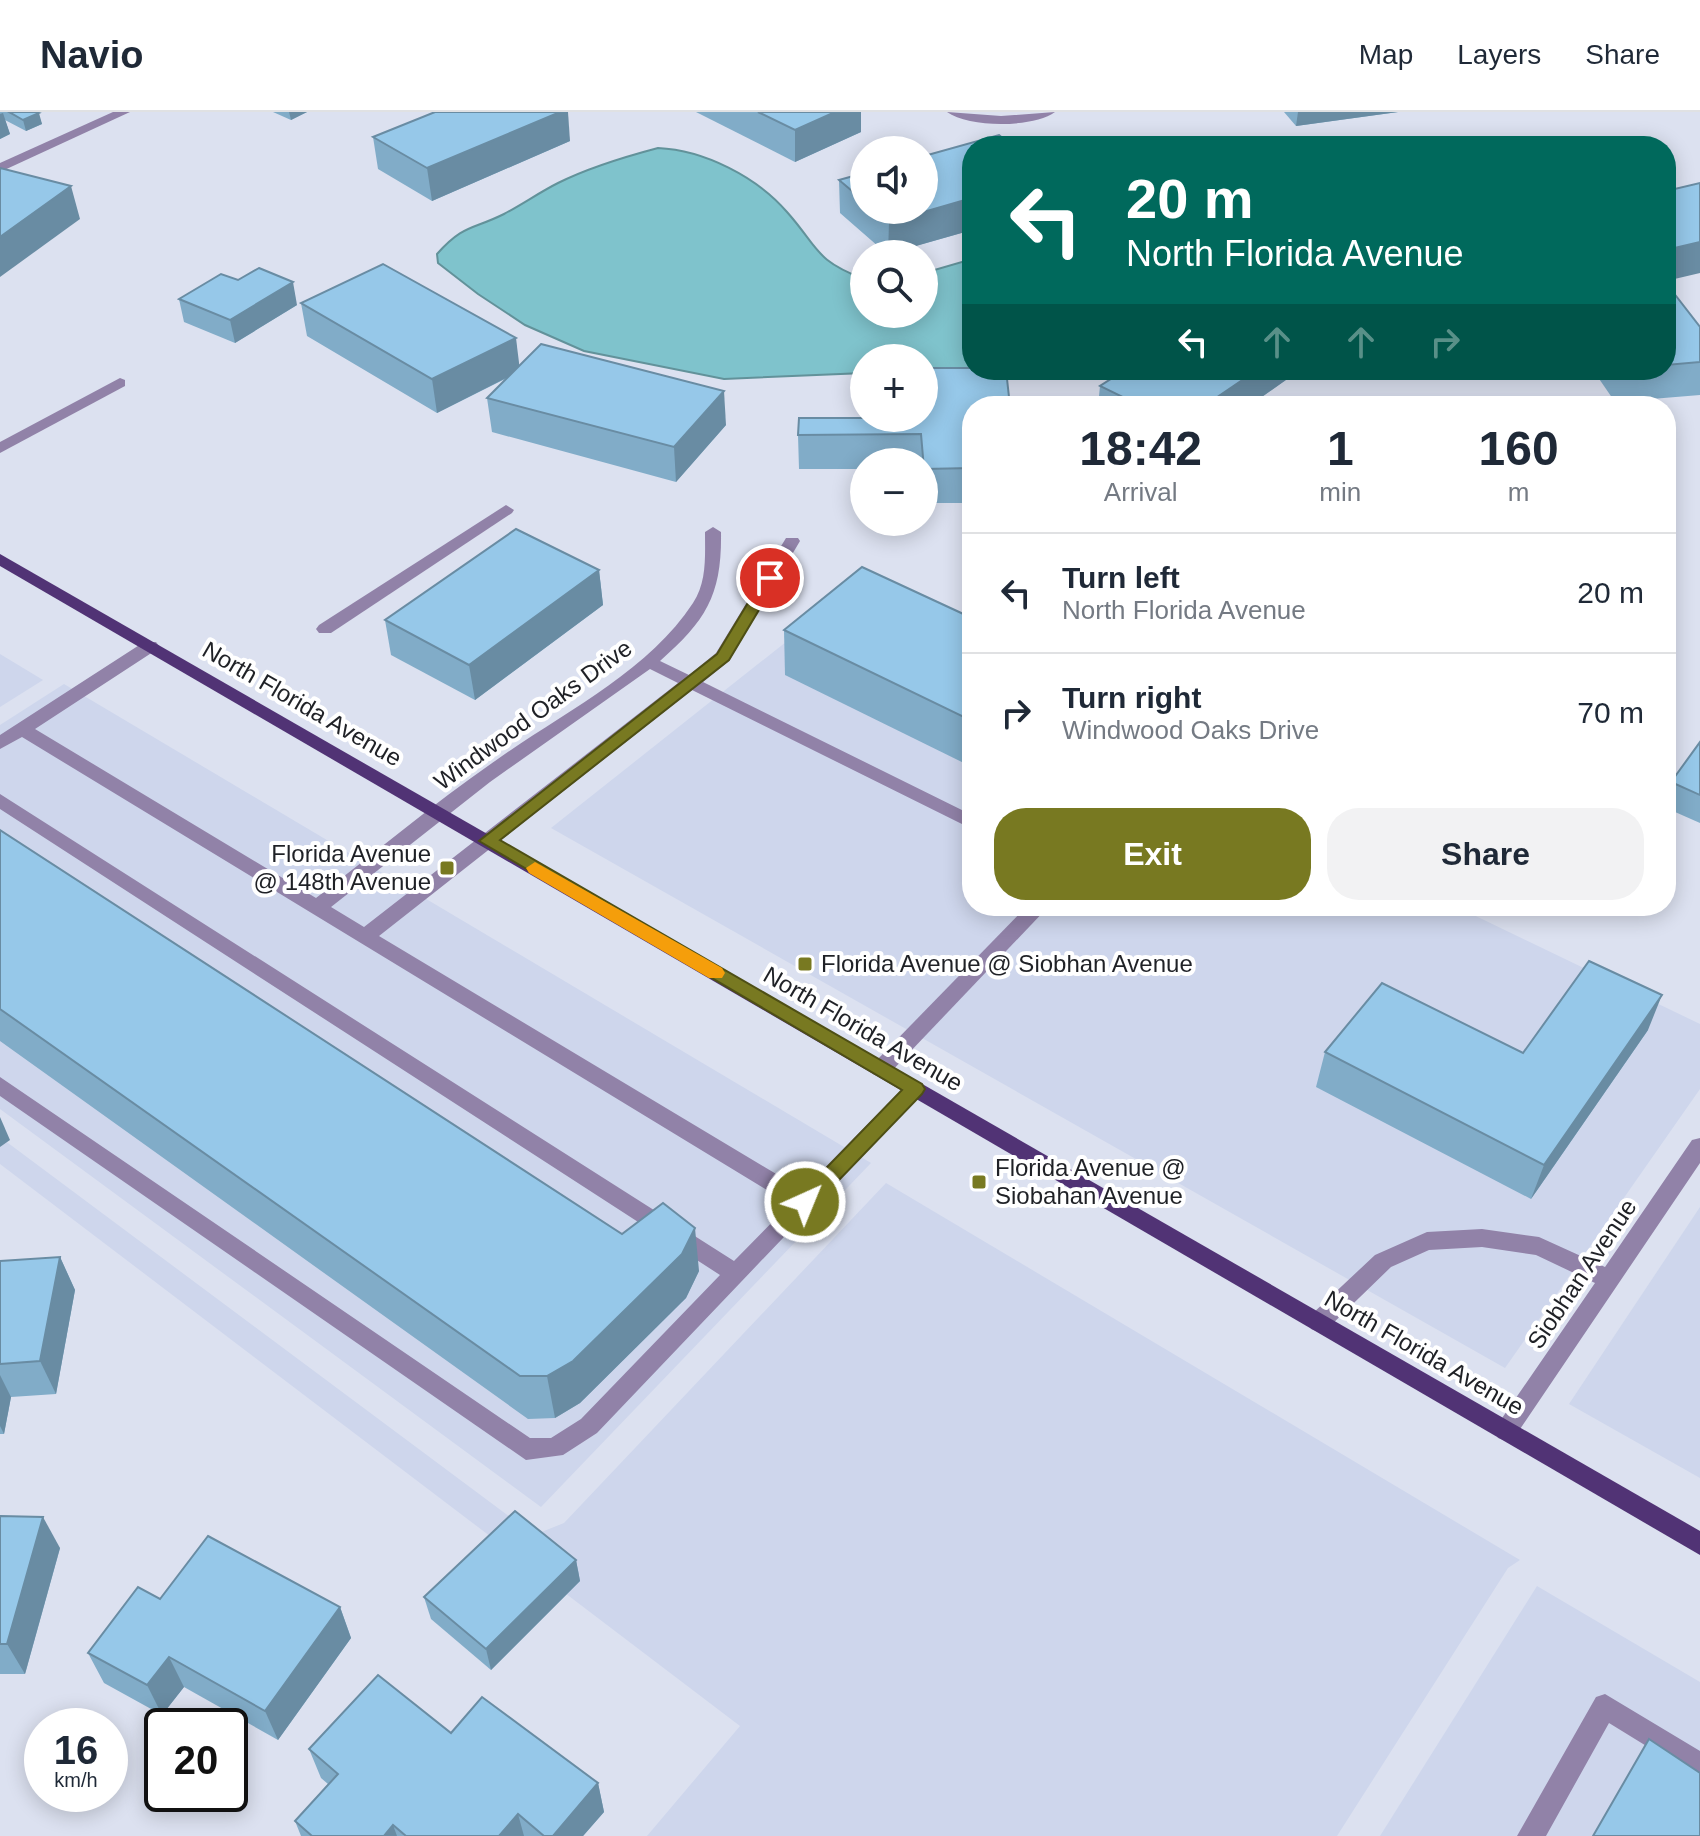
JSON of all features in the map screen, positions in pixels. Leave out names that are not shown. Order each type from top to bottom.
[{"type":"main road","name":"North Florida Avenue","points":[[0,559],[1700,1544]]},
{"type":"street","points":[[0,168],[124,112]]},
{"type":"street","points":[[953,112],[980,119],[1014,122],[1049,112]]},
{"type":"street","points":[[0,448],[120,383]]},
{"type":"street","points":[[325,629],[506,510]]},
{"type":"street","name":"Windwood Oaks Drive","points":[[319,906],[506,761],[612,690],[666,644],[703,602],[713,569],[713,532]]},
{"type":"street","points":[[367,935],[723,657],[792,541]]},
{"type":"street","points":[[0,743],[150,646]]},
{"type":"street","points":[[647,661],[962,818]]},
{"type":"street","points":[[22,729],[805,1202]]},
{"type":"street","points":[[0,800],[736,1274]]},
{"type":"street","points":[[881,1069],[1029,916]]},
{"type":"street","points":[[0,1085],[526,1449],[555,1448],[589,1426],[915,1089]]},
{"type":"street","name":"Siobhan Avenue","points":[[1506,1431],[1700,1146]]},
{"type":"street","points":[[1319,1322],[1383,1261],[1427,1241],[1482,1238],[1539,1246],[1609,1279]]},
{"type":"street","points":[[1531,1836],[1605,1706],[1700,1766]]},
{"type":"shaded area","points":[[849,592],[962,642],[962,916],[1476,916],[1700,1024],[1700,1089],[1505,1368],[551,828]]},
{"type":"shaded area","points":[[0,654],[43,680],[0,707]]},
{"type":"shaded area","points":[[64,684],[871,1163],[541,1507],[0,1109],[0,725]]},
{"type":"shaded area","points":[[0,1137],[522,1526],[539,1533],[564,1523],[886,1183],[1520,1560],[1508,1568],[1337,1836],[647,1836],[740,1726],[0,1164]]},
{"type":"shaded area","points":[[1700,1207],[1700,1478],[1569,1404]]},
{"type":"shaded area","points":[[1537,1586],[1700,1682],[1700,1836],[1380,1836]]},
{"type":"water","points":[[658,148],[711,160],[745,177],[775,199],[826,259],[850,273],[850,328],[938,328],[938,269],[962,262],[962,372],[938,373],[938,344],[850,344],[850,374],[724,379],[584,351],[525,325],[438,263],[437,254],[462,232],[504,214],[570,177]]},
{"type":"building","points":[[9,112],[36,112],[39,113],[23,120]]},
{"type":"building","points":[[435,112],[560,112],[427,168],[373,137]]},
{"type":"building","points":[[758,112],[835,112],[795,130]]},
{"type":"building","points":[[962,145],[962,201],[938,208],[938,152]]},
{"type":"building","points":[[0,168],[71,186],[0,237]]},
{"type":"building","points":[[850,177],[850,189],[839,180]]},
{"type":"building","points":[[1700,183],[1700,242],[1676,248],[1676,189]]},
{"type":"building","points":[[383,264],[516,338],[432,379],[301,303]]},
{"type":"building","points":[[259,268],[293,282],[230,320],[179,299],[221,274],[238,280]]},
{"type":"building","points":[[1676,296],[1700,327],[1700,362],[1676,364]]},
{"type":"building","points":[[541,344],[724,391],[674,447],[487,398]]},
{"type":"building","points":[[938,368],[962,368],[962,380],[1007,380],[1009,396],[962,396],[962,468],[938,469],[938,448],[922,448],[921,434],[798,435],[799,418],[850,418],[850,432],[938,432]]},
{"type":"building","points":[[1109,380],[1242,380],[1219,396],[1120,396],[1100,386]]},
{"type":"building","points":[[516,529],[599,570],[469,665],[385,620]]},
{"type":"building","points":[[862,567],[962,613],[962,716],[784,630]]},
{"type":"building","points":[[1700,742],[1700,795],[1676,784],[1676,775]]},
{"type":"building","points":[[0,830],[622,1234],[663,1203],[695,1228],[682,1254],[573,1361],[547,1376],[520,1376],[0,1009]]},
{"type":"building","points":[[1589,961],[1662,995],[1544,1165],[1325,1052],[1382,983],[1523,1053]]},
{"type":"building","points":[[60,1257],[40,1361],[0,1364],[0,1261]]},
{"type":"building","points":[[515,1511],[576,1560],[486,1649],[424,1597]]},
{"type":"building","points":[[0,1516],[43,1517],[7,1644],[0,1644]]},
{"type":"building","points":[[208,1536],[340,1607],[265,1711],[169,1657],[147,1685],[88,1653],[138,1587],[160,1599]]},
{"type":"building","points":[[378,1675],[451,1733],[482,1697],[598,1783],[553,1836],[544,1836],[518,1814],[499,1836],[406,1836],[393,1825],[384,1836],[312,1836],[295,1821],[338,1774],[309,1749]]},
{"type":"building","points":[[1649,1739],[1700,1773],[1700,1836],[1593,1836]]},
{"type":"slow traffic","points":[[535,868],[716,973]]},
{"type":"place","name":"Florida Avenue @ 148th Avenue","points":[[447,868]]},
{"type":"place","name":"Florida Avenue @ Siobhan Avenue","points":[[805,964]]},
{"type":"place","name":"Florida Avenue @ Siobahan Avenue","points":[[979,1182]]},
{"type":"route","points":[[770,578],[723,657],[488,841],[915,1089],[805,1202]]}]
